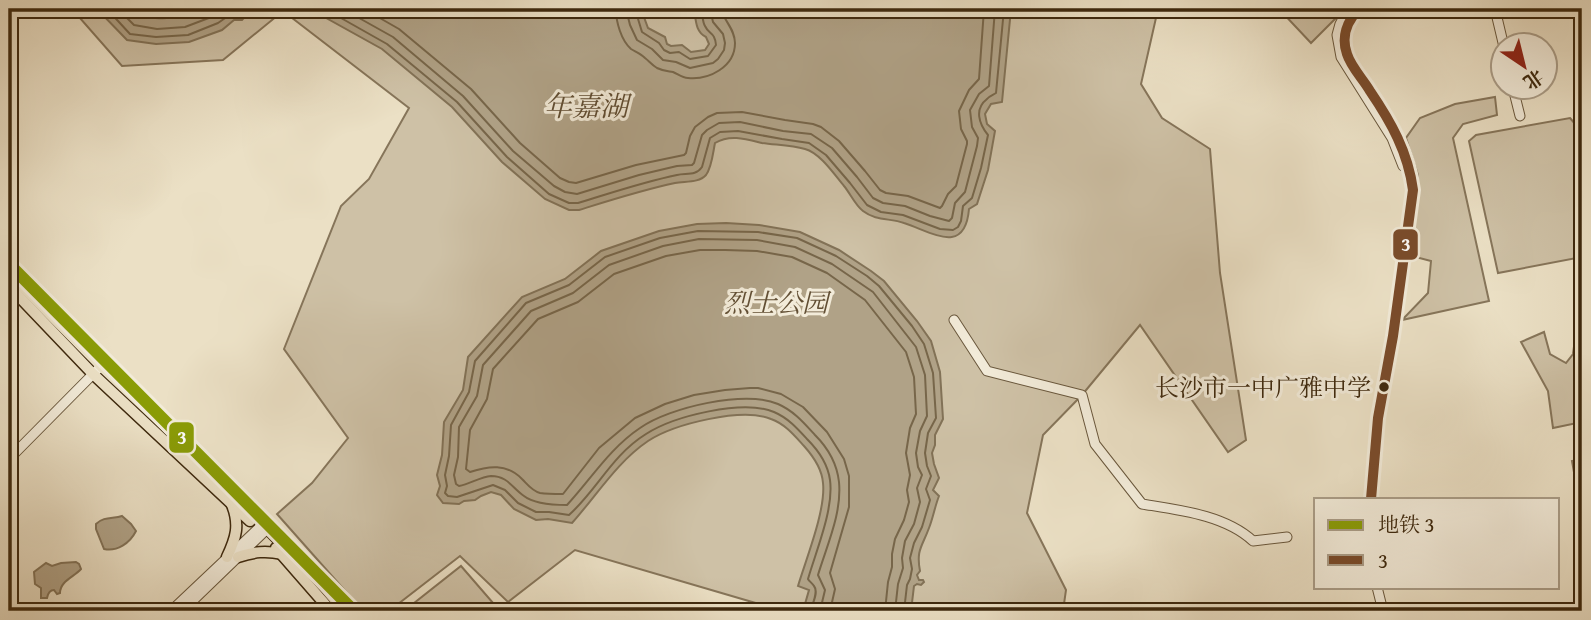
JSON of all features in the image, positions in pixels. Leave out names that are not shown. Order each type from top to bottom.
[{"type":"main road","points":[[9,273],[97,370],[199,458],[331,611]]},
{"type":"main road","points":[[9,286],[230,502],[262,528],[323,586],[345,611]]},
{"type":"main road","points":[[230,502],[237,519],[233,557],[258,551],[282,554]]},
{"type":"street","points":[[1348,9],[1338,35],[1341,57],[1392,138],[1405,173],[1407,189],[1374,419],[1369,498]]},
{"type":"street","points":[[1359,9],[1353,13],[1345,28],[1347,55],[1397,134],[1411,170],[1413,190],[1394,336],[1378,418],[1369,498]]},
{"type":"street","points":[[1495,9],[1500,32]]},
{"type":"street","points":[[1516,102],[1520,116]]},
{"type":"street","points":[[954,320],[987,371],[1082,395],[1095,444],[1142,504],[1202,514],[1245,534],[1253,541],[1287,537]]},
{"type":"street","points":[[9,459],[97,370]]},
{"type":"street","points":[[182,611],[262,528]]},
{"type":"street","points":[[171,611],[233,557]]},
{"type":"street","points":[[1380,588],[1386,611]]},
{"type":"green space","name":"烈士公园","points":[[72,9],[1158,9],[1141,84],[1162,118],[1210,149],[1220,273],[1246,440],[1228,452],[1140,325],[1082,395],[1043,435],[1027,513],[1066,590],[1063,611],[757,611],[759,604],[575,550],[508,602],[460,556],[389,611],[363,611],[277,514],[312,483],[348,438],[284,349],[341,206],[369,179],[409,108],[283,11],[223,60],[122,66]]},
{"type":"green space","points":[[1279,9],[1345,9],[1311,43]]},
{"type":"green space","points":[[1490,98],[1490,102],[1496,102],[1497,115],[1463,124],[1453,138],[1489,301],[1402,320],[1428,293],[1431,261],[1408,255],[1418,175],[1406,138],[1420,118],[1455,104]]},
{"type":"green space","points":[[1570,118],[1576,125],[1582,174],[1582,257],[1498,273],[1469,141],[1476,135]]},
{"type":"green space","points":[[1577,325],[1582,326],[1582,422],[1553,428],[1548,391],[1521,342],[1544,332],[1550,354],[1566,363],[1573,354]]},
{"type":"green space","points":[[1582,459],[1582,517],[1572,461]]},
{"type":"green space","points":[[461,566],[500,611],[404,611]]},
{"type":"water","points":[[97,9],[252,9],[242,20],[234,20],[222,30],[189,42],[156,44],[127,40]]},
{"type":"water","name":"年嘉湖","points":[[310,9],[641,9],[648,28],[665,37],[667,44],[682,45],[691,52],[705,50],[709,44],[698,29],[694,9],[1011,9],[1002,102],[991,104],[985,114],[987,124],[995,131],[988,170],[977,204],[969,209],[961,232],[946,237],[904,223],[878,218],[863,211],[826,164],[811,151],[738,138],[715,143],[710,168],[700,179],[651,189],[579,210],[569,210],[545,199],[502,162],[452,107],[382,49]]},
{"type":"water","points":[[726,223],[800,232],[839,250],[884,281],[931,341],[940,372],[943,419],[935,435],[932,453],[939,478],[933,490],[939,496],[919,553],[920,571],[917,575],[919,580],[924,582],[914,586],[911,611],[803,611],[809,590],[798,586],[819,520],[823,494],[822,478],[814,458],[793,434],[771,419],[743,415],[708,419],[674,429],[648,441],[617,469],[572,523],[536,520],[514,509],[501,495],[491,492],[459,504],[443,503],[437,495],[440,486],[437,475],[442,455],[444,422],[463,390],[468,357],[522,297],[565,279],[601,251],[659,231],[697,224]]},
{"type":"water","points":[[122,516],[136,531],[123,546],[104,549],[96,524],[105,519]]},
{"type":"water","points":[[76,562],[81,569],[65,582],[60,593],[57,594],[53,590],[47,598],[41,598],[41,588],[35,584],[34,572],[46,563],[52,566]]},
{"type":"metro line","name":"3","points":[[9,264],[354,611]]},
{"type":"transit line","name":"3","points":[[1359,9],[1346,30],[1347,54],[1398,138],[1413,190],[1393,336],[1378,418],[1371,498]]},
{"type":"place","name":"长沙市一中广雅中学","points":[[1384,387]]}]
